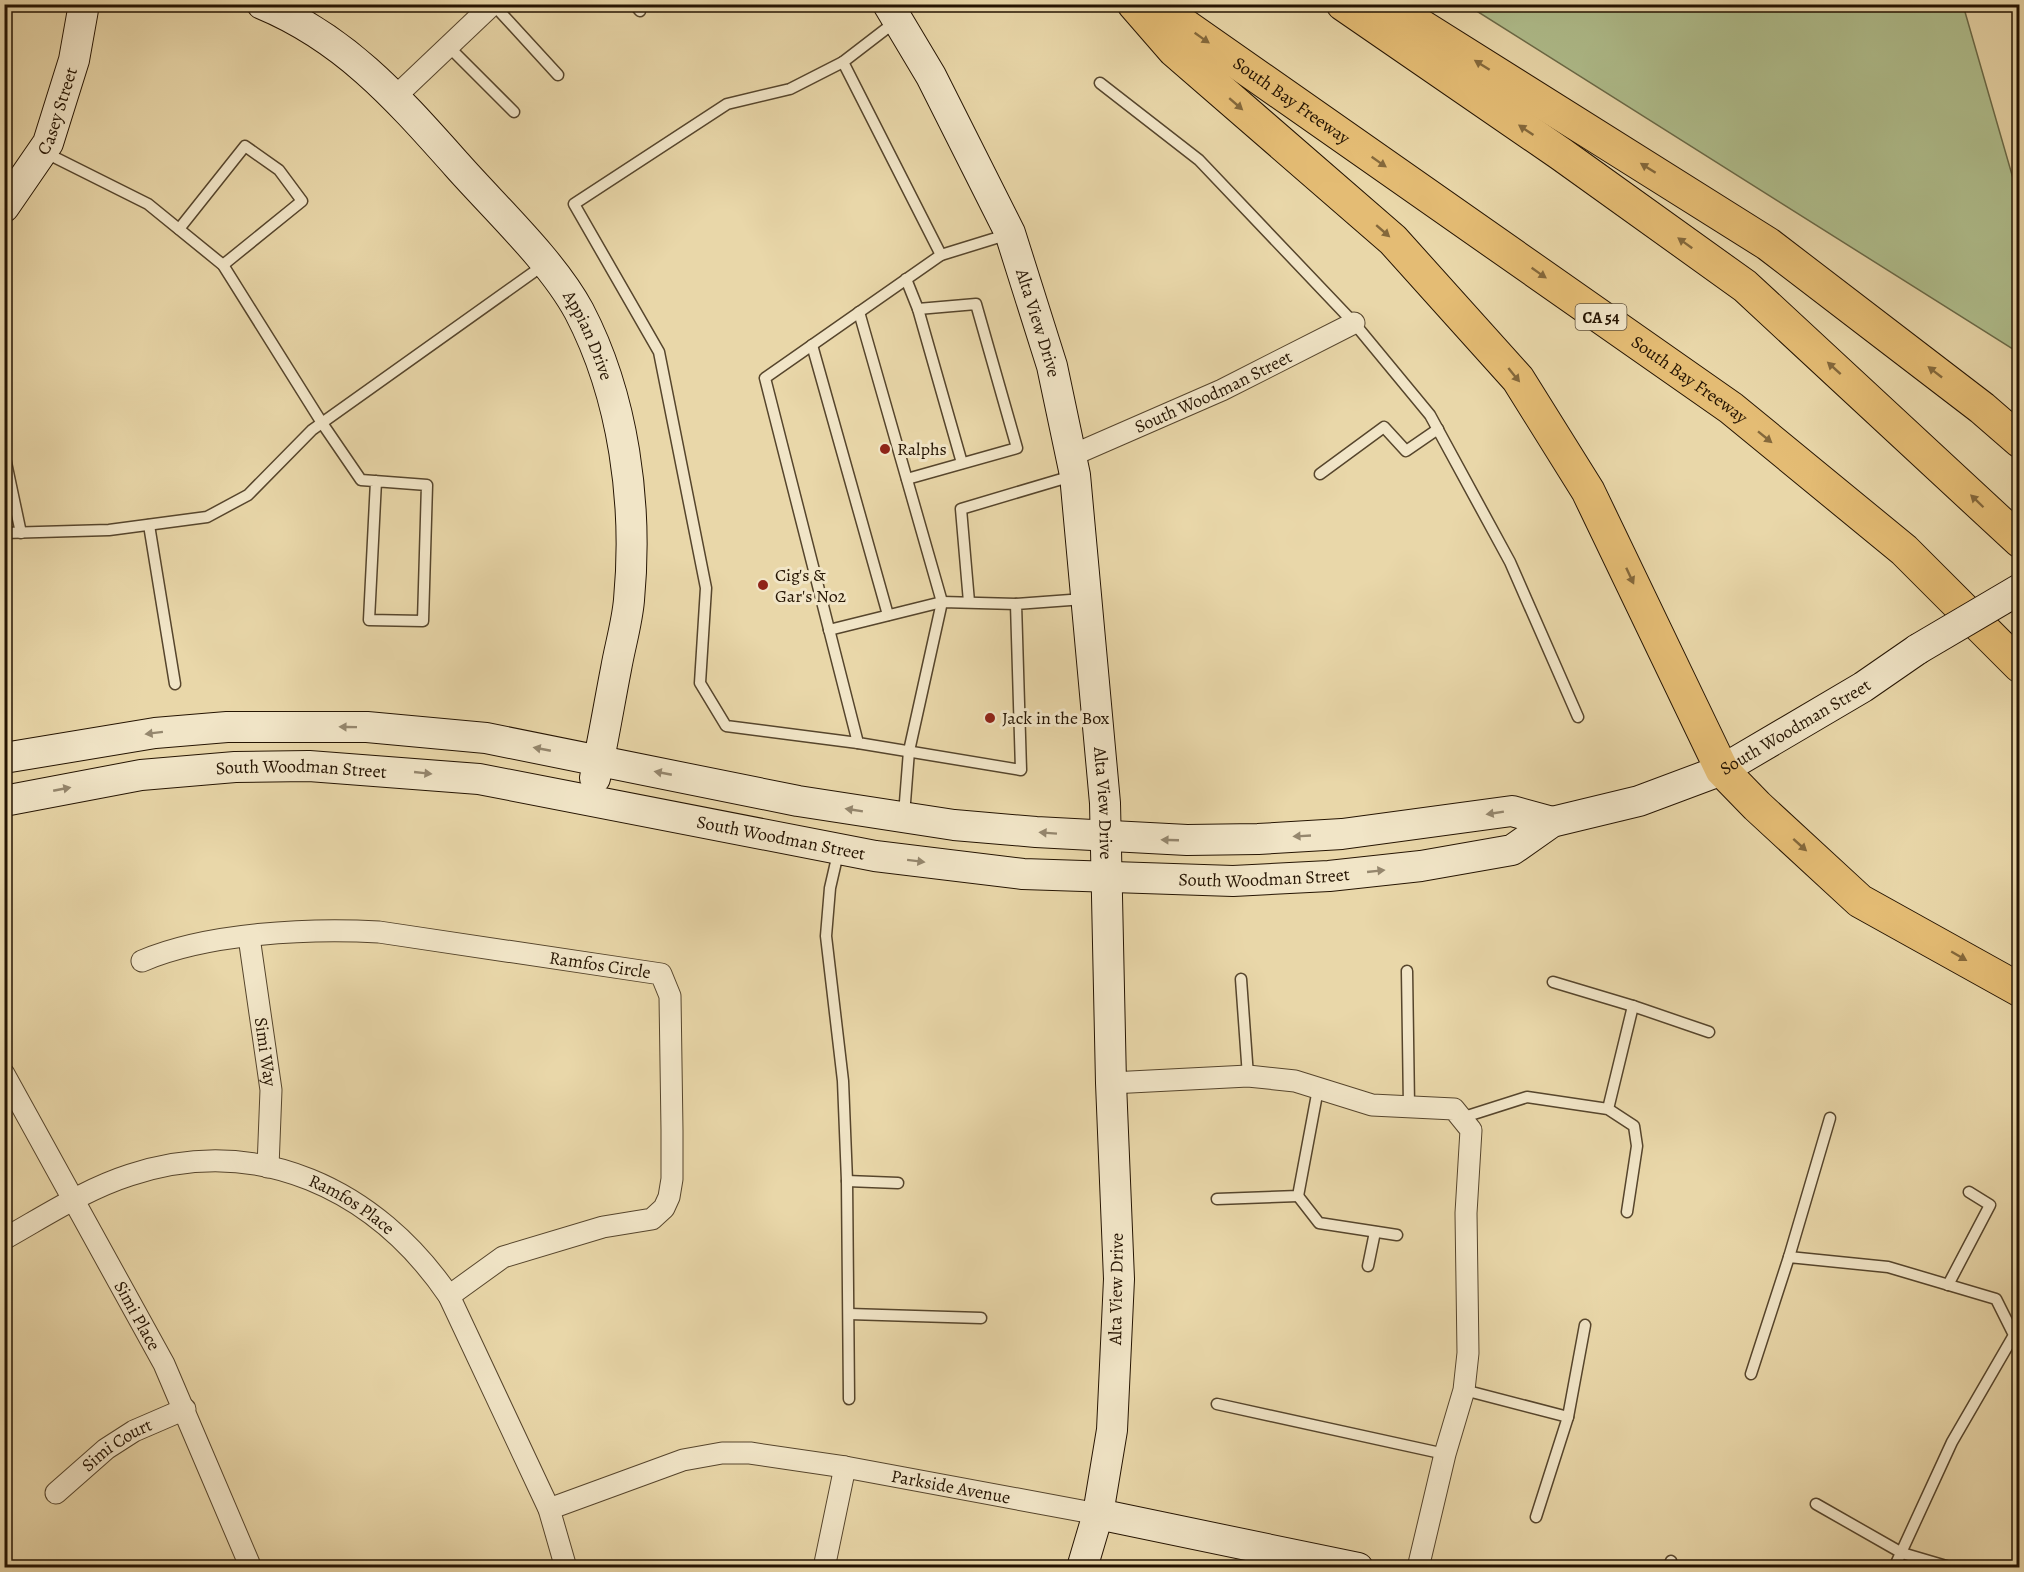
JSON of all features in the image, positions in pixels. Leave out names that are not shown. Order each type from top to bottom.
[{"type":"highway","points":[[1134,4],[1174,50],[1393,240],[1518,379],[1588,491],[1722,770],[1756,806],[1860,901],[2019,990]]},
{"type":"highway","name":"South Bay Freeway","points":[[1154,4],[1731,408],[1904,550],[2019,666]]},
{"type":"highway","points":[[1343,4],[1561,154],[1745,286],[2019,541]]},
{"type":"highway","points":[[1386,4],[1768,244],[1982,408],[2019,441]]},
{"type":"main road","name":"Casey Street","points":[[4,207],[43,152],[74,60],[84,4]]},
{"type":"main road","name":"Appian Drive","points":[[262,4],[315,30],[340,47],[396,96],[545,264],[578,309],[600,363],[618,425],[630,496],[629,603],[590,799]]},
{"type":"main road","name":"Alta View Drive","points":[[893,12],[931,76],[1010,233],[1052,366],[1074,465],[1088,599],[1106,838],[1111,1083],[1119,1279],[1112,1430],[1098,1514],[1082,1568]]},
{"type":"main road","name":"South Woodman Street","points":[[4,801],[141,775],[235,767],[309,766],[479,779],[839,849],[1023,874],[1108,879],[1233,881],[1329,876],[1421,866],[1512,850],[1552,822],[1639,801],[1722,770],[1863,687],[1918,649],[2019,589]]},
{"type":"main road","name":"South Woodman Street","points":[[4,758],[155,733],[297,726],[428,731],[496,740],[798,801],[903,818],[1106,838],[1197,840],[1342,834],[1512,811],[1552,822]]},
{"type":"main road","name":"Parkside Avenue","points":[[1098,1514],[1358,1568]]},
{"type":"street","points":[[396,96],[493,4]]},
{"type":"street","name":"South Woodman Street","points":[[1074,465],[1354,323]]},
{"type":"street","name":"Ramfos Circle","points":[[142,961],[167,950],[249,937],[333,929],[380,932],[661,974],[669,996],[672,1130],[672,1179],[669,1197],[664,1208],[652,1219],[603,1227],[503,1257],[449,1296]]},
{"type":"street","name":"Simi Way","points":[[249,937],[271,1090],[268,1167]]},
{"type":"street","name":"Simi Place","points":[[4,1074],[164,1364],[251,1568]]},
{"type":"street","points":[[1111,1083],[1248,1076],[1295,1081],[1372,1106],[1454,1109],[1471,1130],[1466,1213],[1468,1353],[1464,1390],[1445,1454],[1418,1568]]},
{"type":"street","name":"Ramfos Place","points":[[4,1239],[104,1185],[157,1168],[213,1162],[268,1167],[317,1182],[379,1218],[415,1250],[449,1296],[549,1509],[566,1568]]},
{"type":"street","name":"Simi Court","points":[[56,1493],[106,1449],[134,1431],[185,1409]]},
{"type":"street","name":"Parkside Avenue","points":[[549,1509],[671,1464],[702,1455],[750,1453],[845,1467],[1098,1514]]},
{"type":"street","points":[[824,1568],[845,1467]]},
{"type":"lane","points":[[493,4],[558,75]]},
{"type":"lane","points":[[893,12],[843,62],[790,89],[727,104],[574,204],[659,352],[706,588],[700,683],[726,726],[858,742],[1022,770],[1016,604]]},
{"type":"lane","points":[[448,46],[514,112]]},
{"type":"lane","points":[[843,62],[941,255]]},
{"type":"lane","points":[[1100,83],[1199,160],[1354,323],[1430,415],[1510,562],[1578,717]]},
{"type":"lane","points":[[179,229],[245,146],[279,170],[303,201],[223,265]]},
{"type":"lane","points":[[43,152],[148,204],[223,265],[322,423],[361,480],[376,481],[427,485],[423,621],[369,620],[376,481]]},
{"type":"lane","points":[[858,742],[765,378],[941,255],[1010,233]]},
{"type":"lane","points":[[4,533],[109,530],[207,517],[248,495],[322,423],[545,264]]},
{"type":"lane","points":[[906,279],[918,309],[962,463]]},
{"type":"lane","points":[[907,479],[1017,447],[976,304],[918,309]]},
{"type":"lane","points":[[859,312],[942,602],[909,751],[903,818]]},
{"type":"lane","points":[[812,345],[888,615]]},
{"type":"lane","points":[[1320,474],[1384,427],[1406,451],[1438,429]]},
{"type":"lane","points":[[4,453],[21,533]]},
{"type":"lane","points":[[969,602],[961,509],[1074,465]]},
{"type":"lane","points":[[149,525],[175,684]]},
{"type":"lane","points":[[829,630],[942,602],[1016,604],[1088,599]]},
{"type":"lane","points":[[839,849],[830,888],[826,936],[843,1081],[848,1181],[849,1399]]},
{"type":"lane","points":[[1407,971],[1409,1106]]},
{"type":"lane","points":[[1241,979],[1248,1076]]},
{"type":"lane","points":[[1553,982],[1634,1006],[1709,1032]]},
{"type":"lane","points":[[1608,1109],[1634,1006]]},
{"type":"lane","points":[[1318,1089],[1298,1196],[1318,1223],[1397,1235]]},
{"type":"lane","points":[[1461,1118],[1527,1097],[1608,1109],[1634,1126],[1637,1146],[1627,1212]]},
{"type":"lane","points":[[1751,1374],[1789,1257],[1830,1118]]},
{"type":"lane","points":[[848,1181],[898,1183]]},
{"type":"lane","points":[[1948,1285],[1990,1205],[1968,1192]]},
{"type":"lane","points":[[1217,1198],[1298,1196]]},
{"type":"lane","points":[[1368,1266],[1374,1232]]},
{"type":"lane","points":[[1789,1257],[1888,1267],[1996,1299],[2017,1336],[1952,1442],[1894,1568]]},
{"type":"lane","points":[[849,1314],[981,1318]]},
{"type":"lane","points":[[1536,1517],[1568,1417],[1585,1325]]},
{"type":"lane","points":[[1464,1390],[1568,1417]]},
{"type":"lane","points":[[1217,1404],[1445,1454]]},
{"type":"lane","points":[[1816,1504],[1902,1553],[1953,1568]]},
{"type":"green space","points":[[1467,5],[1963,5],[2019,199],[2019,353]]},
{"type":"place","name":"Ralphs","points":[[885,449]]},
{"type":"place","name":"Cig's & Gar's No2","points":[[763,585]]},
{"type":"place","name":"Jack in the Box","points":[[990,718]]}]
